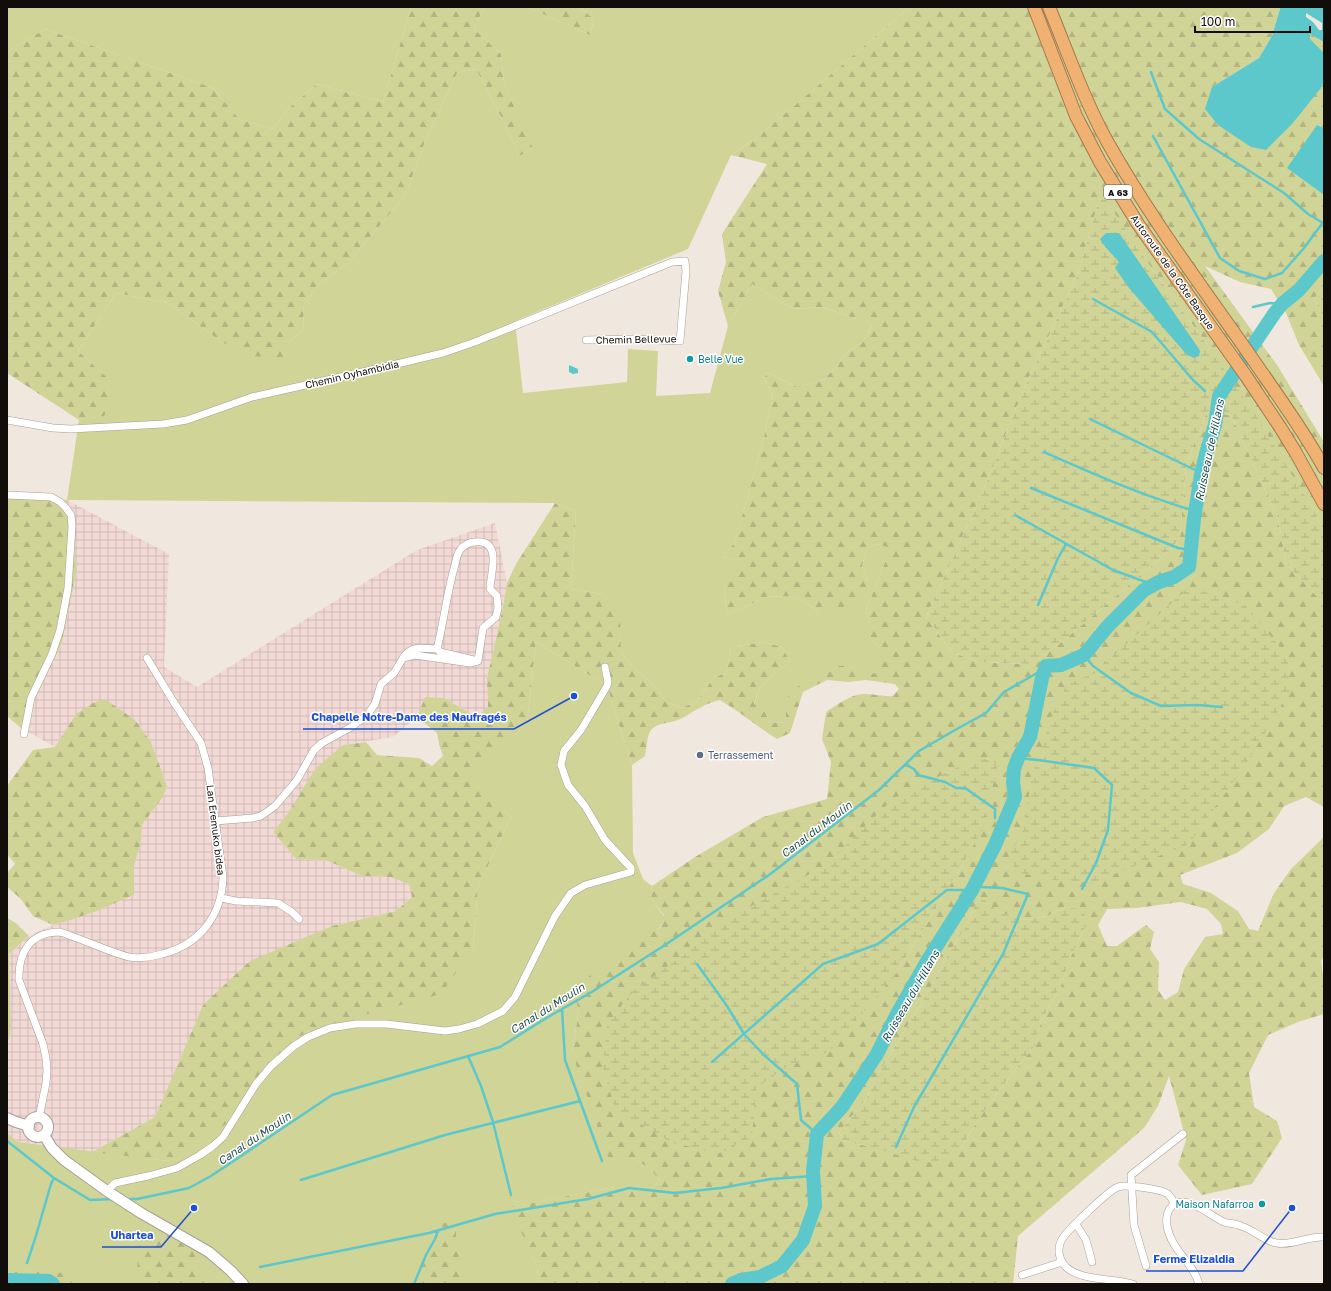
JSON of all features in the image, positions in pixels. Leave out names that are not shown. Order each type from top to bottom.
[{"type":"highway","name":"Autoroute de la Côte Basque","points":[[1034,7],[1076,116],[1096,156],[1138,224],[1246,376],[1296,453],[1324,504]]},
{"type":"highway","name":"Autoroute de la Côte Basque","points":[[1049,7],[1088,104],[1108,143],[1156,220],[1292,416],[1324,468]]},
{"type":"street","name":"Chemin Bellevue","points":[[586,340],[680,340],[686,271],[685,261]]},
{"type":"street","name":"Chemin Oyhambidia","points":[[7,420],[53,428],[71,429],[163,424],[187,420],[252,397],[443,353],[475,342],[672,262],[685,261]]},
{"type":"street","points":[[7,495],[50,497],[60,502],[66,508],[71,515],[72,526],[68,588],[60,630],[52,654],[30,698],[24,734]]},
{"type":"street","points":[[437,649],[452,573],[459,551],[466,544],[484,542],[490,548],[494,556],[490,589],[497,596],[498,608],[496,617],[483,628],[478,661]]},
{"type":"street","points":[[215,821],[253,818],[261,816],[276,806],[297,780],[314,750],[322,743],[353,726],[368,714],[375,704],[381,684],[394,673],[407,651],[410,649],[437,649],[440,652],[478,661]]},
{"type":"street","points":[[403,658],[415,655],[470,663],[478,661]]},
{"type":"street","name":"Lan Eremuko bidea","points":[[40,1118],[47,1070],[43,1044],[19,980],[21,958],[26,948],[33,940],[43,935],[51,932],[60,932],[128,957],[143,958],[162,954],[184,946],[200,934],[212,920],[221,898],[223,877],[208,768],[201,743],[147,658]]},
{"type":"street","points":[[107,1191],[115,1183],[177,1168],[213,1146],[224,1137],[256,1084],[271,1066],[308,1036],[330,1028],[356,1024],[386,1024],[433,1030],[459,1029],[476,1024],[503,1011],[515,997],[555,916],[571,894],[585,884],[631,872],[630,868],[605,840],[585,806],[568,785],[562,765],[564,751],[581,730],[607,686],[608,682],[605,668]]},
{"type":"street","points":[[221,898],[236,901],[278,903],[292,912],[299,919]]},
{"type":"street","points":[[7,1118],[29,1126]]},
{"type":"street","points":[[40,1118],[44,1120],[48,1126],[44,1135],[38,1137],[32,1135],[29,1126],[32,1120],[40,1118]]},
{"type":"street","points":[[1146,1266],[1134,1226],[1131,1175],[1183,1134]]},
{"type":"street","points":[[44,1135],[52,1148],[64,1160],[141,1213],[209,1252],[231,1271],[243,1284]]},
{"type":"street","points":[[1133,1284],[1076,1273],[1062,1262],[1059,1253],[1061,1241],[1098,1202],[1116,1188],[1124,1186],[1151,1189],[1168,1195],[1175,1204]]},
{"type":"street","points":[[1199,1284],[1192,1270],[1175,1248],[1167,1226],[1169,1209],[1175,1204],[1182,1202],[1190,1203],[1224,1222],[1241,1225],[1264,1240],[1275,1243],[1291,1244],[1314,1237],[1324,1237]]},
{"type":"street","points":[[1076,1224],[1086,1240],[1092,1262]]},
{"type":"street","points":[[1022,1275],[1062,1262]]},
{"type":"shaded area","points":[[67,500],[169,554],[164,667],[197,687],[417,550],[495,523],[507,583],[487,678],[489,707],[477,717],[444,698],[425,697],[417,717],[393,737],[343,745],[273,832],[296,859],[328,861],[362,876],[390,877],[409,884],[412,897],[396,911],[332,926],[314,935],[203,1005],[155,1117],[92,1152],[18,1142],[7,1133],[7,1039],[9,1040],[11,1026],[9,954],[29,936],[53,925],[97,911],[134,895],[134,866],[141,842],[142,825],[163,797],[167,786],[151,742],[135,720],[76,714],[55,747],[21,728],[62,643],[77,569]]},
{"type":"green space","points":[[7,7],[411,7],[383,102],[317,84],[290,107],[273,129],[240,120],[213,88],[45,29],[7,52]]},
{"type":"green space","points":[[411,7],[484,7],[474,29],[501,54],[504,83],[533,149],[519,156],[505,124],[476,69],[457,73],[426,139],[405,196],[347,264],[320,283],[304,304],[303,330],[289,342],[282,358],[249,356],[222,342],[168,303],[116,293],[78,351],[111,381],[113,400],[104,416],[79,420],[7,373],[7,52],[45,29],[213,88],[240,120],[273,129],[290,107],[317,84],[383,102]]},
{"type":"green space","points":[[484,7],[527,7],[590,35],[594,19],[579,7],[910,7],[760,135],[731,155],[688,249],[515,321],[523,393],[627,382],[628,349],[658,351],[656,396],[710,393],[728,326],[752,284],[794,309],[822,307],[856,319],[866,319],[872,326],[862,343],[848,352],[824,380],[797,387],[768,373],[764,378],[773,396],[764,437],[735,542],[723,557],[740,561],[724,587],[727,615],[765,597],[795,596],[820,612],[868,581],[862,566],[867,548],[878,544],[887,547],[887,557],[866,610],[869,623],[869,636],[881,651],[881,672],[862,677],[839,666],[786,699],[786,722],[770,723],[765,711],[754,705],[760,687],[790,661],[782,647],[763,642],[731,647],[726,673],[713,678],[696,702],[681,708],[665,701],[659,690],[635,669],[621,653],[619,613],[602,594],[571,589],[576,511],[555,503],[67,500],[79,420],[103,416],[111,381],[78,351],[116,293],[168,303],[222,342],[289,342],[303,330],[304,304],[320,283],[347,264],[405,196],[426,139],[457,73],[476,69],[505,124],[519,156],[532,149],[504,83],[501,54],[474,29]]},
{"type":"green space","points":[[527,7],[579,7],[594,19],[590,35]]},
{"type":"green space","points":[[910,7],[1279,7],[1280,9],[1272,36],[1259,58],[1212,87],[1321,88],[1324,81],[1324,128],[1318,125],[1288,168],[1324,195],[1324,285],[1314,299],[1324,318],[1324,386],[1299,345],[1286,313],[1271,289],[1240,282],[1205,266],[1277,365],[1324,442],[1324,533],[1316,514],[1206,343],[1150,266],[1101,194],[1078,274],[1025,386],[986,484],[926,617],[952,652],[978,662],[1032,664],[1064,640],[1168,552],[1180,538],[1186,465],[1207,412],[1231,415],[1278,518],[1286,563],[1324,604],[1324,807],[1306,797],[1284,806],[1269,829],[1237,853],[1180,875],[1183,884],[1211,893],[1238,911],[1249,929],[1258,931],[1274,893],[1291,869],[1324,837],[1324,956],[1321,961],[1324,983],[1324,1014],[1298,1022],[1268,1035],[1249,1073],[1254,1107],[1277,1121],[1282,1138],[1252,1184],[1202,1195],[1178,1165],[1186,1140],[1169,1076],[1158,1106],[1144,1128],[1018,1236],[1013,1284],[539,1284],[537,1267],[510,1207],[615,1187],[652,1188],[660,1180],[649,1168],[631,1157],[609,1160],[572,1053],[579,1010],[572,988],[660,927],[664,922],[664,915],[652,899],[652,886],[695,857],[763,817],[827,799],[831,762],[822,739],[826,712],[855,695],[865,694],[893,696],[899,689],[895,684],[866,680],[848,682],[827,680],[803,692],[790,733],[777,739],[720,700],[712,702],[679,720],[660,724],[654,727],[649,735],[645,756],[632,765],[607,686],[536,642],[527,723],[471,776],[511,817],[478,887],[473,948],[441,994],[334,1023],[297,1037],[266,1066],[229,1122],[168,1161],[92,1152],[155,1117],[203,1005],[250,961],[332,926],[396,911],[412,897],[409,884],[390,877],[362,876],[328,861],[296,859],[273,832],[288,813],[315,769],[343,745],[366,742],[377,755],[419,758],[432,766],[443,756],[437,733],[417,717],[425,697],[444,698],[477,717],[488,707],[487,678],[507,583],[516,564],[555,503],[576,511],[571,589],[602,594],[620,613],[621,653],[635,669],[659,690],[665,701],[681,708],[696,702],[713,678],[726,673],[731,647],[763,642],[782,647],[790,661],[760,687],[754,704],[765,711],[770,723],[786,722],[786,699],[797,687],[822,676],[839,666],[857,665],[862,677],[881,671],[881,651],[869,636],[869,623],[866,610],[887,557],[887,547],[878,544],[867,548],[862,566],[868,581],[863,595],[853,608],[844,611],[820,612],[795,596],[765,597],[727,615],[724,587],[739,561],[723,557],[735,542],[764,437],[773,396],[764,378],[768,373],[797,387],[824,380],[848,352],[862,343],[872,326],[866,319],[856,319],[822,307],[794,309],[752,284],[728,326],[718,291],[726,262],[722,234],[767,164],[731,155],[760,135]],"holes":[[[931,829],[964,862],[896,974]],[[980,897],[998,912],[1026,920],[1047,916],[1066,907],[1086,926],[1071,956],[1061,986],[1041,1021],[1037,1043],[997,1093],[974,1126],[961,1149],[867,1146],[843,1141],[839,1132],[866,1099],[880,1071],[965,928]],[[1181,902],[1207,909],[1221,924],[1223,934],[1205,937],[1184,969],[1178,992],[1165,1000],[1158,990],[1159,962],[1150,949],[1154,932],[1146,925],[1117,946],[1107,946],[1098,925],[1107,909],[1137,908]]]},
{"type":"green space","points":[[1310,33],[1324,42],[1324,53],[1310,40]]},
{"type":"green space","points":[[1101,193],[1150,266],[1257,417],[1316,514],[1324,533],[1324,604],[1286,563],[1278,518],[1231,415],[1207,412],[1186,465],[1180,538],[1168,552],[1064,640],[1032,664],[978,662],[952,652],[926,617],[986,484],[1025,386],[1078,274]]},
{"type":"green space","points":[[1324,285],[1324,318],[1314,299]]},
{"type":"green space","points":[[7,498],[67,500],[77,569],[62,643],[21,728],[7,716]]},
{"type":"green space","points":[[1189,587],[1245,605],[1287,656],[1291,690],[1244,767],[1189,844],[1095,882],[1054,880],[1020,873],[1008,858],[1025,826],[1031,780],[1052,715],[1067,684],[1094,673]]},
{"type":"green space","points":[[536,642],[607,686],[632,765],[633,853],[643,879],[652,886],[652,899],[664,916],[664,922],[579,1010],[572,1053],[631,1157],[649,1168],[660,1180],[652,1188],[615,1187],[511,1207],[537,1267],[539,1284],[7,1284],[7,1133],[18,1142],[168,1161],[250,1090],[267,1065],[295,1037],[334,1023],[473,948],[478,887],[511,817],[470,776],[527,723]]},
{"type":"green space","points":[[105,699],[135,720],[151,742],[167,786],[163,797],[142,825],[141,842],[134,866],[134,895],[97,911],[53,925],[33,916],[21,899],[7,887],[7,873],[15,864],[7,854],[7,786],[33,750],[55,747],[76,714],[93,703]]},
{"type":"green space","points":[[979,757],[998,764],[982,831],[964,862],[896,974],[829,1052],[788,1066],[756,1088],[752,1137],[720,1153],[673,1143],[616,1111],[603,1069],[607,1024],[634,990],[682,956],[726,920],[824,866],[894,798]]},
{"type":"green space","points":[[980,896],[998,912],[1026,920],[1047,916],[1066,907],[1084,910],[1086,926],[1071,956],[1061,986],[1041,1021],[1037,1043],[997,1093],[974,1126],[961,1149],[948,1159],[924,1163],[867,1146],[843,1141],[839,1132],[866,1099],[880,1071],[965,928]]},
{"type":"green space","points":[[7,918],[16,923],[29,936],[9,954],[11,1026],[9,1040],[7,1039]]},
{"type":"green space","points":[[151,1223],[198,1254],[201,1273],[205,1284],[139,1284],[137,1265],[141,1231]]},
{"type":"green space","points":[[443,1223],[456,1224],[456,1243],[465,1284],[413,1284],[419,1268]]},
{"type":"green space","points":[[26,1268],[40,1272],[64,1273],[79,1284],[7,1284],[7,1271]]},
{"type":"water","points":[[1279,7],[1324,7],[1324,42],[1310,34],[1310,39],[1324,53],[1324,81],[1321,88],[1292,124],[1266,150],[1251,147],[1218,125],[1205,109],[1212,87],[1259,58],[1272,36],[1280,9]],"holes":[[[1306,13],[1322,23],[1322,30],[1319,30],[1313,22],[1306,17]]]},
{"type":"water","points":[[1317,125],[1324,128],[1324,195],[1287,168]]},
{"type":"water","points":[[1106,233],[1119,233],[1197,346],[1200,351],[1199,356],[1194,358],[1186,354],[1129,288],[1115,268],[1119,262],[1100,239]]},
{"type":"water","points":[[569,365],[578,369],[578,373],[573,374],[569,372]]},
{"type":"waterway","points":[[1151,72],[1165,109],[1199,139],[1284,193],[1308,214],[1323,223]]},
{"type":"waterway","points":[[1153,136],[1220,258],[1239,271],[1265,279],[1282,273],[1304,248],[1324,221]]},
{"type":"waterway","name":"Ruisseau du Hillans","points":[[732,1284],[741,1280],[760,1277],[782,1266],[803,1240],[815,1206],[813,1171],[817,1134],[842,1107],[877,1054],[897,1014],[929,958],[972,890],[995,845],[1015,797],[1013,782],[1014,769],[1018,758],[1030,737],[1042,678],[1046,666],[1061,665],[1084,655],[1108,626],[1144,590],[1159,582],[1174,577],[1189,567],[1194,519],[1201,475],[1215,425],[1219,396],[1274,314],[1282,304],[1299,290],[1324,261]]},
{"type":"waterway","points":[[1093,299],[1152,332],[1193,380],[1205,391]]},
{"type":"waterway","points":[[1253,307],[1270,303],[1282,304]]},
{"type":"waterway","name":"Ruisseau de Hillans","points":[[1090,419],[1193,469],[1202,471]]},
{"type":"waterway","points":[[1044,452],[1138,492],[1195,511]]},
{"type":"waterway","points":[[1031,488],[1178,548],[1191,550]]},
{"type":"waterway","points":[[1015,515],[1113,570],[1154,585]]},
{"type":"waterway","points":[[1038,605],[1058,558],[1066,544]]},
{"type":"waterway","points":[[1084,655],[1093,666],[1131,693],[1161,706],[1197,705],[1222,707]]},
{"type":"waterway","name":"Canal du Moulin","points":[[127,1199],[137,1199],[189,1188],[211,1176],[332,1095],[500,1047],[590,993],[665,945],[769,875],[879,790],[919,751],[986,713],[1004,692],[1037,673],[1046,666]]},
{"type":"waterway","points":[[1018,758],[1094,768],[1112,785],[1108,830],[1096,863],[1082,889]]},
{"type":"waterway","points":[[906,765],[914,769],[918,775],[945,782],[956,788],[965,788],[995,809],[995,818]]},
{"type":"waterway","points":[[896,1147],[914,1107],[1003,954],[1028,894],[1002,888],[974,885]]},
{"type":"waterway","points":[[712,1062],[823,964],[878,944],[947,890],[972,890]]},
{"type":"waterway","points":[[697,964],[727,1006],[744,1034],[764,1055],[797,1084],[801,1120],[817,1134]]},
{"type":"waterway","points":[[562,1009],[565,1060],[602,1161]]},
{"type":"waterway","points":[[468,1056],[481,1086],[493,1122],[511,1195]]},
{"type":"waterway","points":[[301,1180],[445,1135],[580,1101]]},
{"type":"waterway","name":"Canal du Moulin","points":[[7,1141],[54,1178],[90,1200],[114,1199]]},
{"type":"waterway","points":[[260,1267],[429,1233],[495,1214],[588,1199],[629,1188],[675,1193],[721,1188],[771,1179],[813,1176]]},
{"type":"waterway","points":[[27,1263],[54,1178]]},
{"type":"waterway","points":[[414,1284],[438,1231]]},
{"type":"waterway","name":"Ruisseau du Hillans","points":[[7,1280],[49,1281],[53,1284]]},
{"type":"place","name":"Belle Vue","points":[[690,359]]},
{"type":"place","name":"Chapelle Notre-Dame des Naufragés","points":[[574,696]]},
{"type":"place","name":"Terrassement","points":[[700,755]]},
{"type":"place","name":"Maison Nafarroa","points":[[1262,1204]]},
{"type":"place","name":"Uhartea","points":[[194,1208]]},
{"type":"place","name":"Ferme Elizaldia","points":[[1292,1208]]}]
